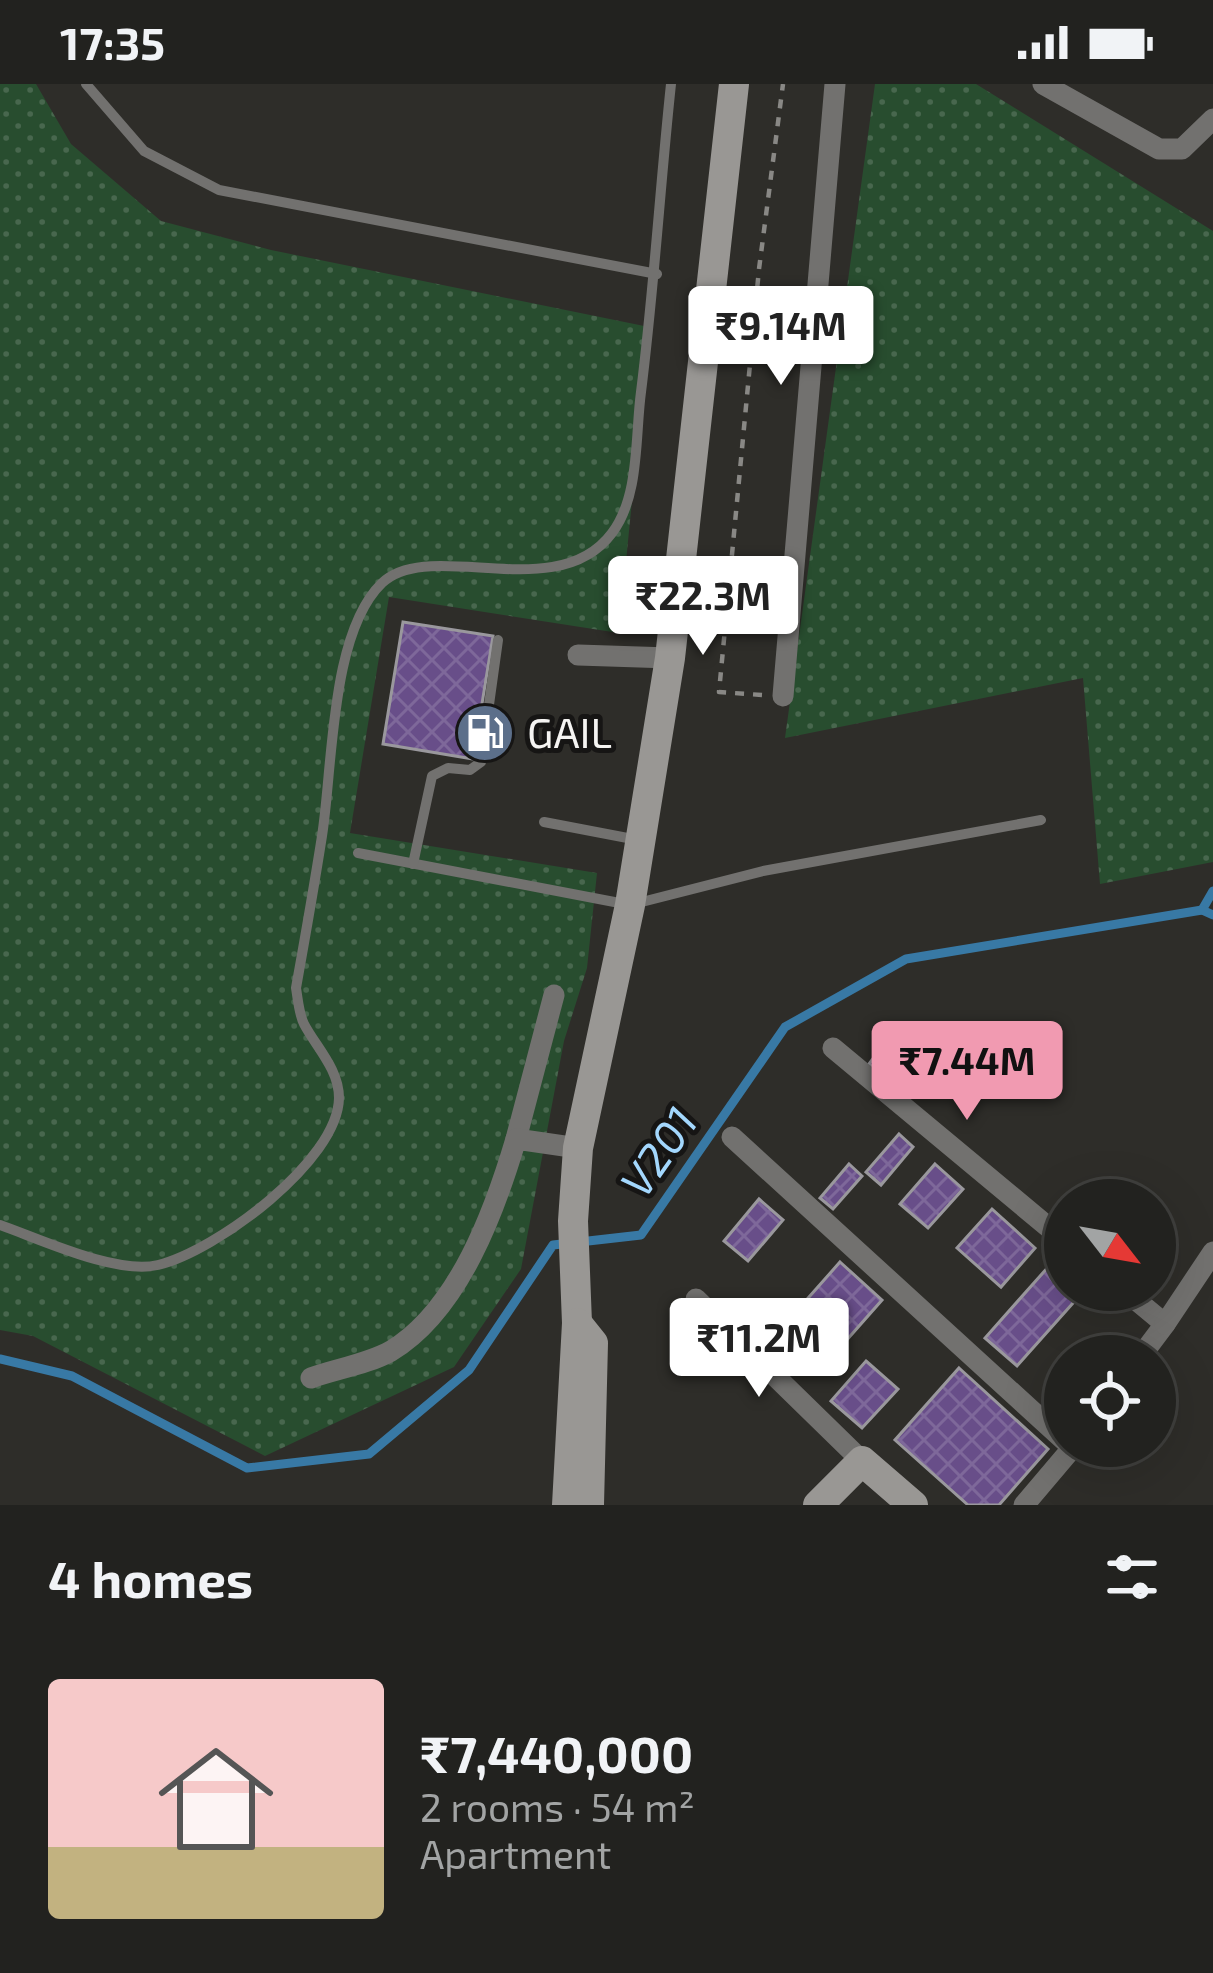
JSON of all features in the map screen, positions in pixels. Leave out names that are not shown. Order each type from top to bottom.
[{"type":"street","points":[[566,1505],[577,1323],[573,1221],[578,1148],[630,905],[670,658],[734,84]]},
{"type":"street","points":[[783,696],[836,84]]},
{"type":"street","points":[[1043,84],[1159,149],[1182,149],[1213,119]]},
{"type":"street","points":[[578,655],[670,658]]},
{"type":"street","points":[[311,1378],[391,1351],[430,1313],[482,1243],[516,1139],[554,995]]},
{"type":"street","points":[[833,1048],[1044,1224]]},
{"type":"street","points":[[732,1137],[1044,1420]]},
{"type":"street","points":[[516,1139],[578,1148]]},
{"type":"street","points":[[1157,1335],[1213,1252]]},
{"type":"street","points":[[696,1299],[913,1505]]},
{"type":"street","points":[[1149,1311],[1165,1324]]},
{"type":"street","points":[[577,1323],[592,1342],[589,1505]]},
{"type":"street","points":[[818,1505],[862,1461]]},
{"type":"street","points":[[1024,1505],[1054,1467]]},
{"type":"lane","points":[[86,84],[144,151],[219,190],[657,274]]},
{"type":"lane","points":[[0,1225],[90,1258],[156,1266],[229,1228],[319,1154],[339,1098],[328,1061],[302,1020],[296,988],[345,659],[366,604],[384,580],[410,568],[521,570],[586,560],[614,530],[634,464],[657,274],[671,84]]},
{"type":"lane","points":[[413,864],[432,776],[448,768],[470,770],[481,761],[497,640]]},
{"type":"lane","points":[[358,854],[630,905],[764,871],[1041,820]]},
{"type":"lane","points":[[544,822],[642,841]]},
{"type":"path","points":[[783,84],[759,269],[719,692],[783,696]]},
{"type":"green space","points":[[0,84],[36,84],[71,144],[161,221],[271,250],[649,327],[619,633],[389,597],[350,833],[597,873],[587,968],[564,1041],[521,1269],[454,1367],[265,1456],[33,1336],[0,1330]]},
{"type":"green space","points":[[875,84],[976,84],[1213,231],[1213,862],[1100,884],[1083,678],[785,738]]},
{"type":"building","points":[[403,622],[493,636],[473,759],[383,744]]},
{"type":"building","points":[[899,1023],[934,1049],[903,1090],[869,1064]]},
{"type":"building","points":[[899,1134],[913,1147],[881,1185],[866,1172]]},
{"type":"building","points":[[849,1164],[862,1176],[833,1209],[820,1198]]},
{"type":"building","points":[[935,1164],[963,1189],[928,1228],[900,1204]]},
{"type":"building","points":[[759,1199],[783,1220],[748,1261],[724,1241]]},
{"type":"building","points":[[992,1209],[1035,1248],[1001,1287],[957,1248]]},
{"type":"building","points":[[840,1262],[882,1300],[844,1343],[802,1305]]},
{"type":"building","points":[[1044,1272],[1044,1311],[1066,1311],[1045,1335],[1017,1366],[985,1338]]},
{"type":"building","points":[[866,1361],[898,1389],[862,1428],[831,1401]]},
{"type":"building","points":[[959,1368],[1044,1445],[1044,1454],[999,1505],[968,1505],[895,1440]]},
{"type":"waterway","points":[[1202,910],[1213,891]]},
{"type":"waterway","name":"V201","points":[[0,1359],[72,1376],[247,1468],[369,1454],[469,1370],[553,1245],[641,1235],[785,1027],[906,959],[1202,910],[1213,915]]},
{"type":"place","name":"GAIL","points":[[485,733]]}]
